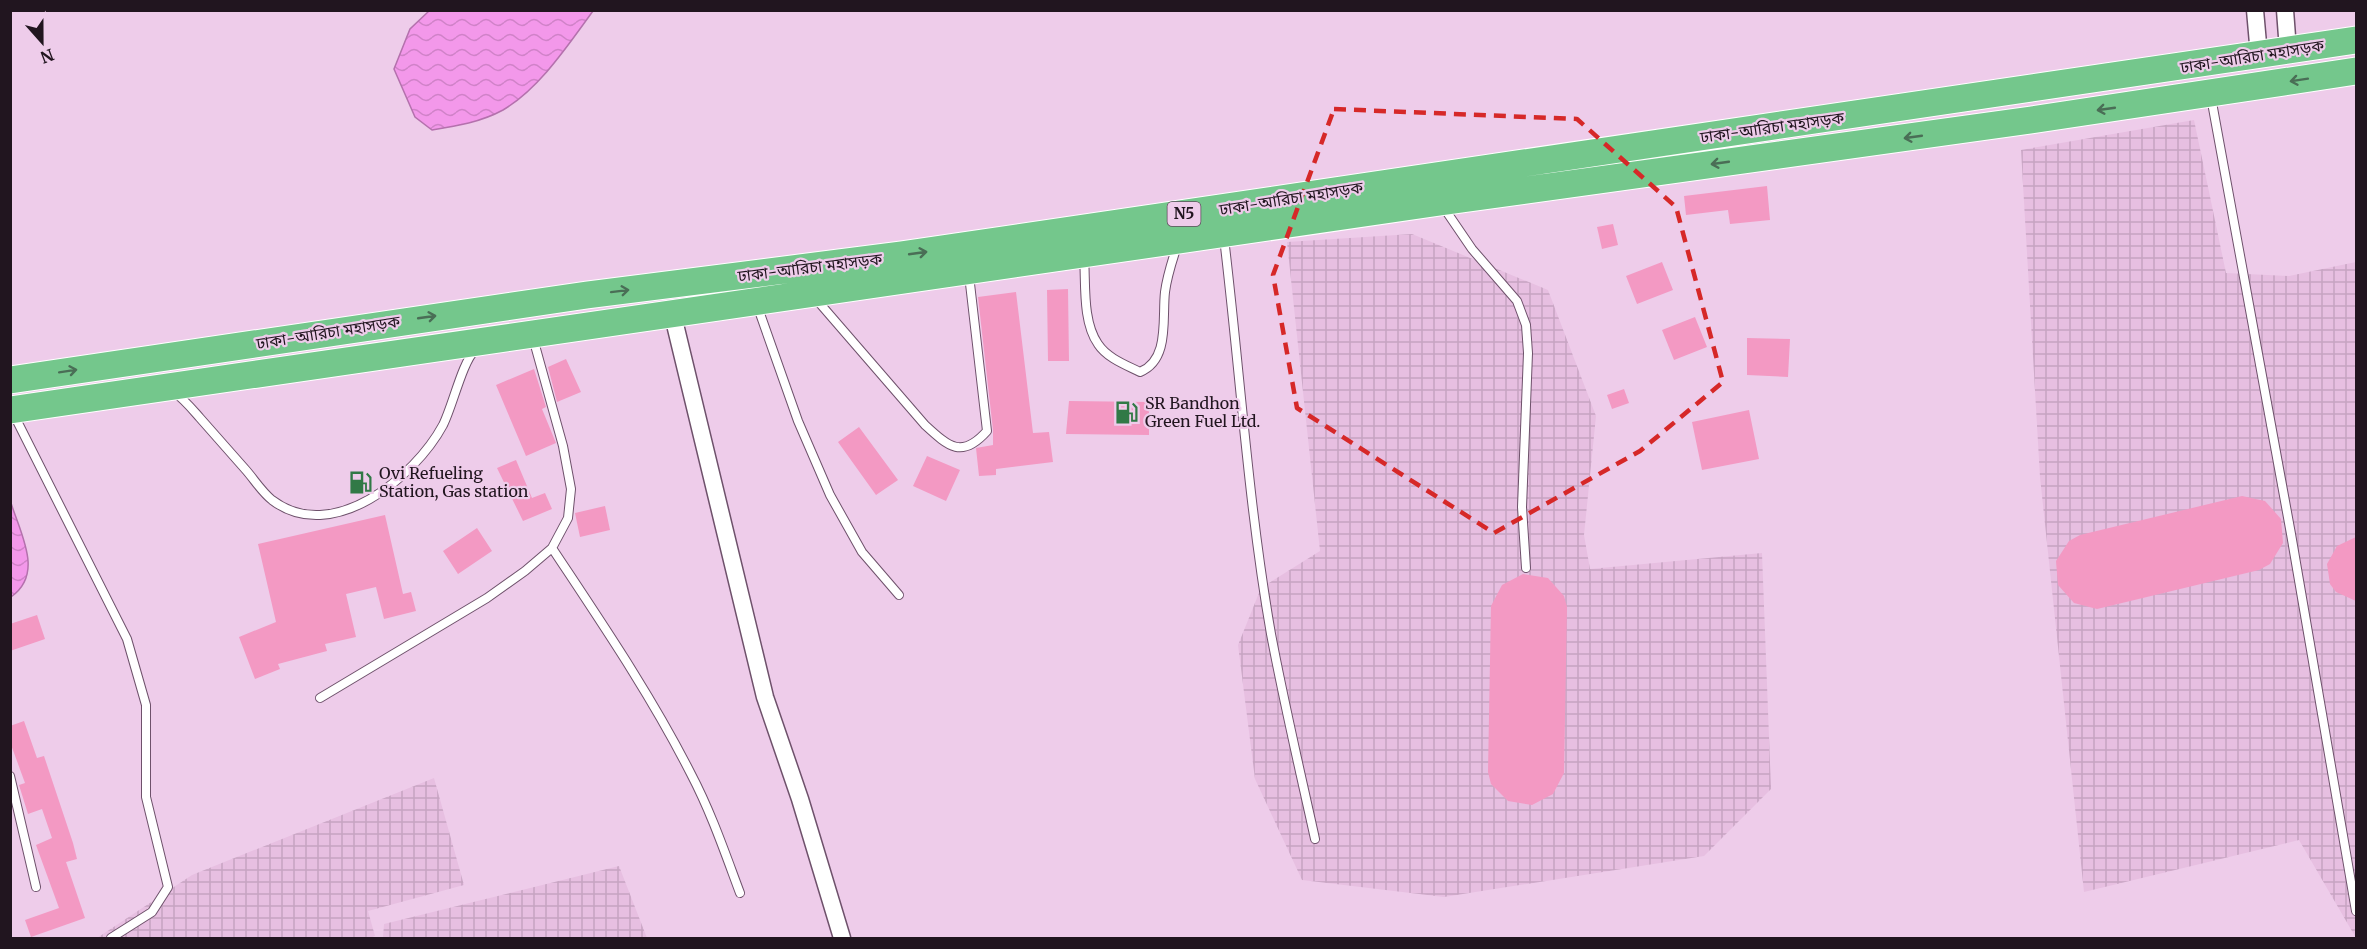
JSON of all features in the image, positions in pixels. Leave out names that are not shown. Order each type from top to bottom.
[{"type":"highway","name":"ঢাকা-আরিচা মহাসড়ক","points":[[10,380],[576,296],[913,254],[2356,40]]},
{"type":"highway","name":"ঢাকা-আরিচা মহাসড়ক","points":[[11,410],[483,341],[673,316],[1440,202],[2210,94],[2356,71]]},
{"type":"street","points":[[2255,10],[2259,55]]},
{"type":"street","points":[[2285,10],[2288,50]]},
{"type":"street","points":[[673,316],[765,697],[800,799],[842,939]]},
{"type":"lane","points":[[2210,94],[2291,534],[2356,911]]},
{"type":"lane","points":[[1440,202],[1472,249],[1517,301],[1526,325],[1528,353],[1522,507],[1526,568]]},
{"type":"lane","points":[[1223,234],[1239,358],[1246,452],[1271,634],[1315,839]]},
{"type":"lane","points":[[1084,255],[1088,312],[1098,344],[1122,363],[1140,372],[1153,365],[1162,346],[1168,273],[1179,240]]},
{"type":"lane","points":[[811,294],[925,425],[942,441],[957,449],[975,445],[987,431],[969,272]]},
{"type":"lane","points":[[756,302],[798,421],[830,495],[862,552],[898,595]]},
{"type":"lane","points":[[320,698],[486,598],[525,572],[552,548],[568,518],[571,489],[563,446],[532,335]]},
{"type":"lane","points":[[153,389],[176,393],[273,501],[307,514],[326,515],[355,507],[397,482],[410,469],[442,426],[458,390],[469,356],[483,341]]},
{"type":"lane","points":[[11,410],[127,639],[146,705],[146,797],[168,887],[152,912],[111,939]]},
{"type":"lane","points":[[552,548],[639,680],[668,730],[708,811],[740,892]]},
{"type":"lane","points":[[10,776],[36,887]]},
{"type":"highlighted area","points":[[1334,109],[1577,119],[1676,207],[1723,382],[1640,451],[1494,533],[1297,408],[1273,275]]},
{"type":"shaded area","points":[[2194,120],[2226,273],[2289,276],[2356,262],[2356,938],[2299,840],[2084,892],[2040,477],[2021,150]]},
{"type":"shaded area","points":[[1412,234],[1548,290],[1596,416],[1584,535],[1590,569],[1762,553],[1771,789],[1704,856],[1444,897],[1302,880],[1255,779],[1238,645],[1261,588],[1320,551],[1287,242]]},
{"type":"shaded area","points":[[434,778],[464,885],[368,911],[375,936],[370,938],[97,938],[192,875]]},
{"type":"shaded area","points":[[619,866],[647,938],[383,938],[384,924]]},
{"type":"water","points":[[429,11],[593,11],[541,78],[516,101],[486,118],[432,130],[415,117],[394,69],[410,29]]},
{"type":"water","points":[[11,503],[24,541],[28,566],[21,588],[11,597]]},
{"type":"building","points":[[1767,186],[1770,220],[1730,224],[1728,210],[1686,215],[1684,196]]},
{"type":"building","points":[[1613,224],[1618,245],[1602,249],[1597,227]]},
{"type":"building","points":[[1662,262],[1673,290],[1637,304],[1626,276]]},
{"type":"building","points":[[1068,289],[1069,361],[1048,361],[1047,290]]},
{"type":"building","points":[[1016,292],[1033,433],[1049,432],[1053,462],[996,469],[996,475],[979,476],[976,448],[993,445],[993,430],[978,297]]},
{"type":"building","points":[[1695,317],[1707,347],[1674,360],[1662,330]]},
{"type":"building","points":[[1747,338],[1790,339],[1788,377],[1747,375]]},
{"type":"building","points":[[566,359],[581,392],[557,402],[548,367]]},
{"type":"building","points":[[534,369],[546,407],[542,409],[556,443],[526,456],[496,385]]},
{"type":"building","points":[[1624,389],[1629,403],[1612,409],[1607,395]]},
{"type":"building","points":[[1069,401],[1149,402],[1149,435],[1066,434]]},
{"type":"building","points":[[1749,410],[1759,459],[1702,470],[1692,422]]},
{"type":"building","points":[[859,427],[898,480],[876,495],[838,442]]},
{"type":"building","points":[[927,456],[960,470],[946,501],[913,486]]},
{"type":"building","points":[[516,460],[532,498],[545,493],[552,509],[523,521],[497,468]]},
{"type":"building","points":[[2242,496],[2265,501],[2281,519],[2283,543],[2270,564],[2259,570],[2097,609],[2074,603],[2058,585],[2056,561],[2069,541],[2080,535]]},
{"type":"building","points":[[605,506],[610,530],[580,537],[575,513]]},
{"type":"building","points":[[385,515],[403,594],[411,592],[416,611],[384,619],[376,587],[346,594],[356,637],[325,644],[327,651],[278,664],[280,669],[255,679],[239,637],[276,622],[258,544]]},
{"type":"building","points":[[477,528],[492,551],[458,574],[443,551]]},
{"type":"building","points":[[2356,537],[2356,601],[2336,592],[2330,584],[2327,564],[2337,546]]},
{"type":"building","points":[[1523,574],[1548,578],[1564,596],[1567,607],[1564,773],[1553,794],[1532,805],[1508,801],[1491,784],[1488,772],[1491,606],[1502,585]]},
{"type":"building","points":[[37,615],[45,639],[10,651],[10,624]]},
{"type":"building","points":[[24,721],[37,758],[44,756],[73,843],[77,859],[66,862],[85,918],[31,937],[25,920],[59,908],[36,845],[52,838],[42,809],[28,814],[19,785],[25,783],[10,742],[10,726]]},
{"type":"place","name":"SR Bandhon Green Fuel Ltd.","points":[[1127,412]]},
{"type":"place","name":"Ovi Refueling Station, Gas station","points":[[361,482]]}]
